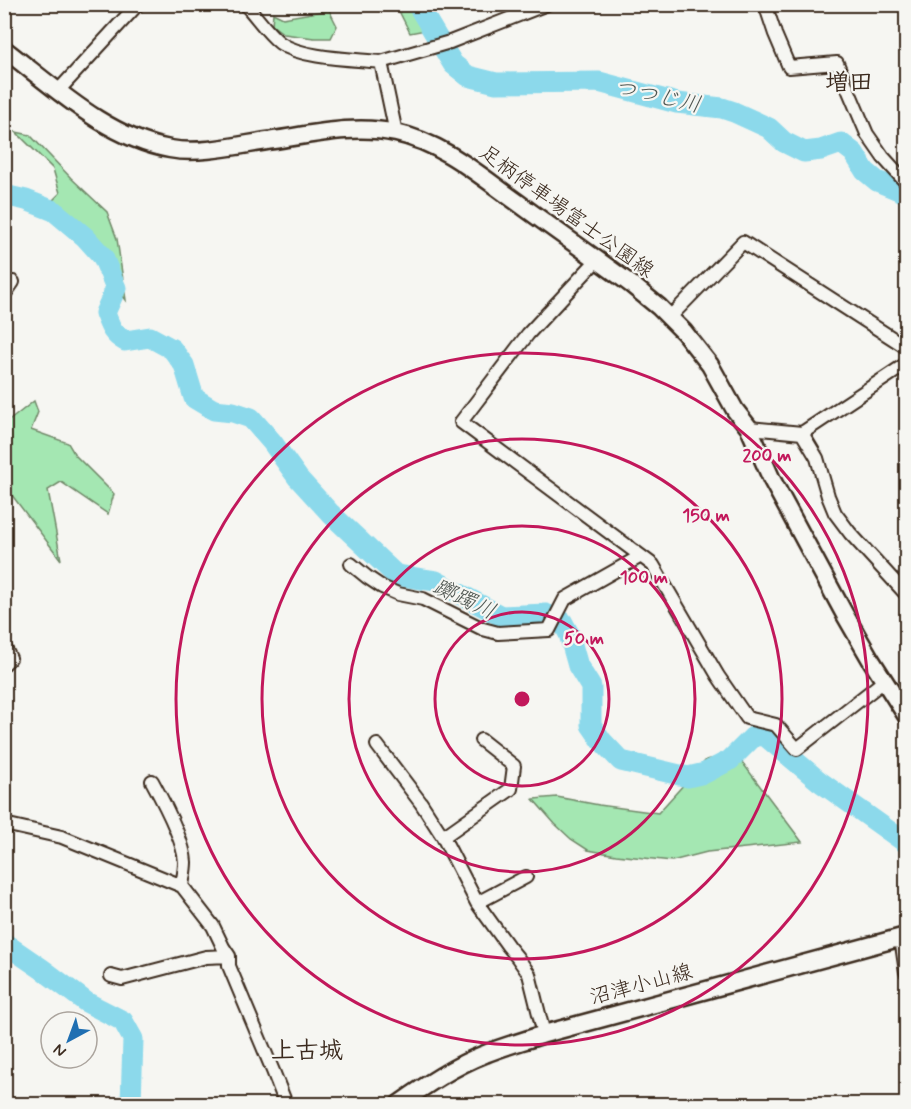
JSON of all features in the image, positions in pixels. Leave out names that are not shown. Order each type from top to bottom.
[{"type":"main road","name":"足柄停車場富士公園線","points":[[4,50],[106,125],[129,136],[171,149],[200,150],[358,129],[396,133],[420,139],[455,157],[632,285],[670,317],[710,365],[735,410],[749,428],[772,480],[860,642],[906,715]]},
{"type":"main road","name":"沼津小山線","points":[[408,1102],[447,1073],[485,1054],[544,1034],[904,937]]},
{"type":"street","points":[[58,91],[138,4]]},
{"type":"street","points":[[245,4],[279,42],[290,49],[306,54],[381,62],[450,42],[547,4]]},
{"type":"street","points":[[765,4],[789,67],[837,63],[867,134],[883,157],[906,181]]},
{"type":"street","points":[[381,62],[396,133]]},
{"type":"street","points":[[670,317],[743,242],[906,347]]},
{"type":"street","points":[[597,260],[528,334],[461,422],[653,565],[718,676],[747,718],[776,725],[797,749],[884,681]]},
{"type":"street","points":[[4,295],[14,282]]},
{"type":"street","points":[[749,428],[802,433],[906,364]]},
{"type":"street","points":[[802,433],[817,458],[828,496],[836,513],[849,533],[906,594]]},
{"type":"street","points":[[351,564],[382,587],[398,594],[423,599],[483,629],[498,633],[549,630],[565,599],[641,556]]},
{"type":"street","points":[[4,646],[10,658],[4,664]]},
{"type":"street","points":[[443,837],[511,789],[514,766],[481,740]]},
{"type":"street","points":[[376,746],[421,803],[443,837],[477,903],[529,974],[544,1034]]},
{"type":"street","points":[[152,781],[165,805],[185,860],[182,886]]},
{"type":"street","points":[[4,824],[62,837],[182,886],[213,926],[229,956],[229,966],[286,1104]]},
{"type":"street","points":[[477,903],[526,877]]},
{"type":"street","points":[[904,937],[906,972]]},
{"type":"street","points":[[111,976],[123,980],[206,957],[229,956]]},
{"type":"green space","points":[[396,5],[427,5],[441,27],[410,33]]},
{"type":"green space","points":[[329,10],[337,26],[331,38],[284,34],[272,25],[273,13],[283,18]]},
{"type":"green space","points":[[16,132],[30,135],[107,212],[117,239],[126,300],[51,202],[60,193],[53,169]]},
{"type":"green space","points":[[34,401],[38,412],[31,430],[68,443],[75,455],[114,494],[108,514],[61,482],[48,490],[61,560],[5,486],[5,424]]},
{"type":"green space","points":[[736,754],[802,842],[707,852],[672,861],[616,855],[588,850],[571,839],[533,799],[557,797],[658,813],[706,760]]},
{"type":"waterway","name":"つつじ川","points":[[417,4],[453,64],[468,76],[496,83],[599,82],[677,103],[722,108],[769,128],[784,142],[804,152],[821,150],[841,143],[854,153],[865,171],[877,181],[906,193]]},
{"type":"waterway","name":"躑躅川","points":[[4,195],[26,200],[54,211],[85,237],[103,257],[116,288],[105,313],[114,332],[125,341],[150,337],[172,349],[184,365],[194,398],[214,410],[233,412],[251,418],[298,478],[331,514],[396,575],[436,581],[501,616],[546,614],[562,621],[569,634],[578,666],[591,687],[591,725],[621,761],[688,777],[705,773],[730,760],[753,737],[764,735],[819,781],[906,843]]},
{"type":"waterway","points":[[4,943],[86,1002],[123,1021],[133,1039],[131,1104]]},
{"type":"district","name":"増田","points":[[849,82]]},
{"type":"district","name":"上古城","points":[[307,1050]]}]
